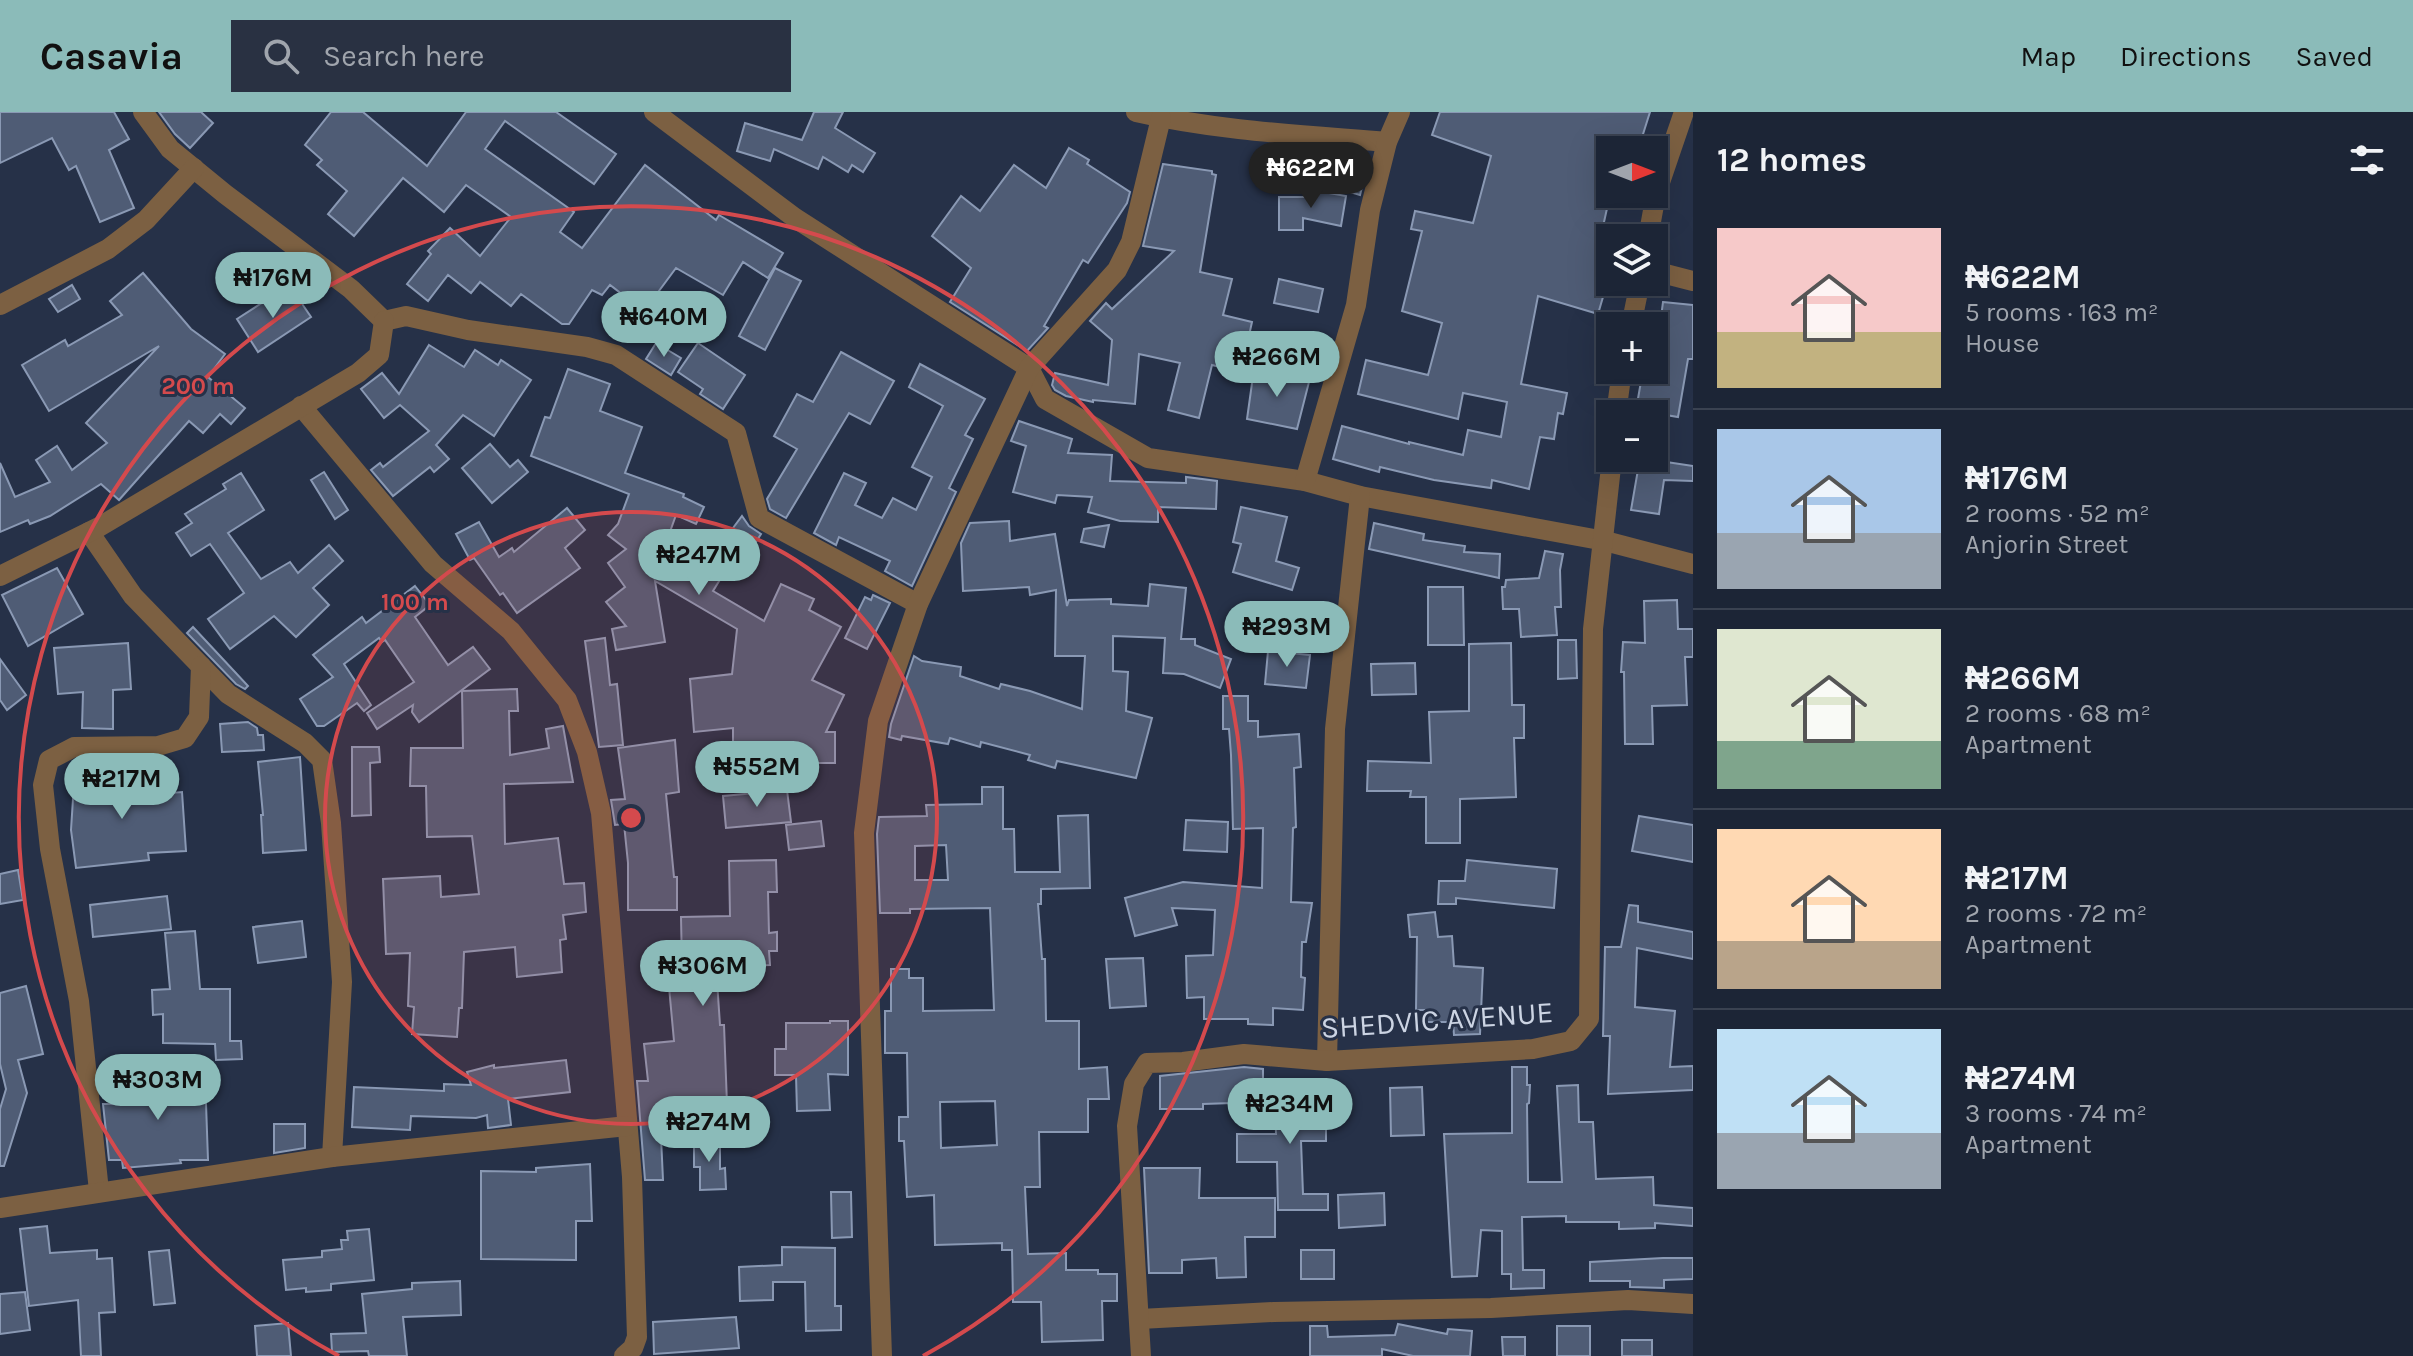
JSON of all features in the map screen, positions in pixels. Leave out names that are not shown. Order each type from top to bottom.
[{"type":"street","points":[[143,112],[170,149],[351,289],[384,321]]},
{"type":"street","points":[[654,112],[795,218],[1029,368],[1045,399],[1148,458],[1305,481],[1360,496],[1605,541],[1693,564]]},
{"type":"street","points":[[1136,112],[1268,132],[1387,142]]},
{"type":"street","points":[[1305,481],[1356,305],[1370,210],[1387,142],[1400,112]]},
{"type":"street","points":[[1651,224],[1656,194],[1684,112]]},
{"type":"street","points":[[882,1356],[864,833],[878,721],[918,604],[1029,368],[1117,270],[1131,242],[1161,118]]},
{"type":"street","points":[[0,305],[108,249],[146,220],[194,168]]},
{"type":"street","points":[[1668,275],[1693,281]]},
{"type":"street","points":[[384,321],[406,316],[468,330],[587,347],[616,355],[736,433],[759,518],[918,604]]},
{"type":"street","points":[[0,576],[89,532],[358,373],[379,355],[384,321]]},
{"type":"street","points":[[301,406],[433,564],[511,631],[567,700],[587,752],[601,813],[632,1177],[637,1337],[633,1348],[624,1356]]},
{"type":"street","name":"SHEDVIC AVENUE","points":[[1141,1356],[1127,1126],[1134,1084],[1147,1063],[1244,1054],[1327,1061],[1533,1049],[1571,1041],[1589,1019],[1593,629],[1611,472]]},
{"type":"street","points":[[1327,1061],[1335,729],[1360,496]]},
{"type":"street","points":[[89,532],[133,596],[228,694],[305,743],[322,760],[331,823],[342,982],[332,1157]]},
{"type":"street","points":[[99,1191],[79,1001],[50,849],[43,785],[49,760],[74,747],[158,746],[185,738],[199,717],[201,666]]},
{"type":"street","points":[[0,1208],[332,1157],[627,1126]]},
{"type":"street","points":[[1140,1319],[1274,1312],[1491,1308],[1628,1300],[1693,1304]]},
{"type":"building","points":[[0,112],[114,112],[129,139],[109,150],[134,208],[100,222],[76,166],[69,170],[52,138],[0,163]]},
{"type":"building","points":[[159,112],[201,112],[213,123],[190,148]]},
{"type":"building","points":[[331,112],[363,112],[427,166],[466,112],[556,112],[616,154],[594,184],[505,121],[485,149],[574,212],[560,232],[582,248],[645,165],[716,220],[719,215],[783,253],[768,278],[743,262],[723,295],[676,268],[644,311],[610,285],[602,295],[592,290],[569,324],[562,324],[521,294],[511,306],[480,282],[471,293],[448,275],[428,301],[407,284],[431,254],[428,251],[450,228],[480,256],[511,217],[466,185],[444,212],[403,178],[354,236],[328,214],[347,191],[317,165],[322,160],[305,145]]},
{"type":"building","points":[[814,112],[843,112],[835,128],[875,153],[863,172],[852,165],[848,172],[823,157],[818,169],[774,149],[770,161],[737,151],[745,123],[802,140]]},
{"type":"building","points":[[1440,112],[1650,112],[1642,136],[1596,136],[1596,208],[1607,208],[1604,224],[1596,224],[1596,296],[1603,296],[1599,312],[1538,296],[1521,384],[1567,393],[1563,414],[1558,413],[1554,439],[1540,437],[1529,489],[1492,480],[1491,488],[1434,480],[1380,467],[1379,472],[1333,459],[1342,426],[1463,455],[1468,430],[1501,437],[1507,402],[1463,393],[1458,419],[1358,394],[1366,360],[1428,375],[1442,323],[1402,311],[1422,231],[1411,229],[1415,211],[1473,223],[1491,156],[1432,135]]},
{"type":"building","points":[[1069,148],[1089,160],[1087,164],[1130,192],[1127,203],[1088,263],[1083,260],[1044,326],[1048,328],[1027,351],[950,302],[971,268],[932,236],[961,196],[980,211],[1014,165],[1046,188]]},
{"type":"building","points":[[1351,153],[1369,159],[1360,195],[1340,189]]},
{"type":"building","points":[[1163,164],[1212,171],[1216,175],[1200,272],[1232,279],[1223,315],[1252,322],[1241,372],[1212,365],[1199,418],[1168,410],[1180,363],[1139,354],[1135,404],[1093,402],[1066,396],[1052,385],[1055,373],[1108,385],[1112,340],[1090,321],[1106,303],[1112,309],[1174,251],[1143,246]]},
{"type":"building","points":[[1312,190],[1346,196],[1341,226],[1303,218],[1303,230],[1279,230],[1279,197],[1310,197]]},
{"type":"building","points":[[775,268],[801,281],[765,350],[739,336]]},
{"type":"building","points":[[143,273],[191,329],[225,354],[208,377],[245,408],[231,424],[220,414],[203,433],[189,421],[119,500],[101,484],[50,516],[30,524],[28,520],[0,532],[0,463],[15,497],[50,482],[36,460],[57,446],[72,470],[107,443],[86,423],[159,346],[49,411],[22,365],[65,340],[68,346],[122,315],[110,301]]},
{"type":"building","points":[[1279,279],[1323,289],[1318,312],[1274,303]]},
{"type":"building","points":[[72,285],[80,299],[58,312],[49,299]]},
{"type":"building","points":[[294,292],[311,317],[258,352],[237,319],[271,297],[275,304]]},
{"type":"building","points":[[1663,302],[1693,305],[1693,359],[1688,359],[1678,417],[1668,415],[1668,400],[1638,400],[1641,384],[1668,384],[1668,312],[1662,312]]},
{"type":"building","points":[[656,343],[681,358],[671,375],[646,359]]},
{"type":"building","points":[[698,343],[745,375],[723,409],[700,394],[703,389],[678,372]]},
{"type":"building","points":[[429,345],[464,367],[475,350],[498,365],[501,360],[531,380],[494,436],[463,415],[436,445],[449,459],[434,472],[430,467],[393,496],[371,470],[380,463],[383,467],[429,431],[400,405],[384,418],[361,389],[382,373],[399,394]]},
{"type":"building","points":[[841,352],[894,381],[870,424],[849,413],[786,518],[770,509],[767,499],[797,449],[774,436],[797,394],[813,402]]},
{"type":"building","points":[[920,364],[985,399],[965,435],[973,439],[949,488],[956,492],[912,586],[885,571],[890,561],[839,537],[836,545],[814,533],[844,473],[866,483],[855,505],[882,518],[893,498],[916,510],[932,477],[912,467],[943,406],[909,387]]},
{"type":"building","points":[[568,369],[610,384],[600,411],[642,427],[625,473],[684,494],[683,497],[704,507],[696,524],[676,515],[666,543],[704,571],[706,567],[721,578],[713,591],[764,621],[781,584],[814,599],[809,610],[841,627],[812,680],[844,695],[826,732],[835,732],[835,763],[733,763],[733,728],[694,732],[690,679],[732,674],[737,629],[655,581],[665,642],[616,650],[612,629],[626,626],[606,602],[625,587],[608,563],[626,549],[608,535],[618,524],[629,494],[531,456],[545,417],[550,418]]},
{"type":"building","points":[[1254,369],[1309,382],[1297,429],[1247,419]]},
{"type":"building","points":[[1019,421],[1072,439],[1068,453],[1112,455],[1110,481],[1186,483],[1186,477],[1217,481],[1216,509],[1158,507],[1158,522],[1120,521],[1088,512],[1092,497],[1057,495],[1055,503],[1013,492],[1026,446],[1011,441]]},
{"type":"building","points":[[490,444],[510,467],[518,460],[528,472],[492,503],[462,468]]},
{"type":"building","points":[[1668,462],[1693,466],[1693,481],[1664,480],[1659,514],[1631,510],[1638,472],[1668,472]]},
{"type":"building","points":[[324,472],[348,510],[335,519],[311,480]]},
{"type":"building","points":[[241,473],[264,510],[228,533],[261,579],[290,562],[298,573],[329,545],[343,561],[313,588],[329,605],[296,637],[274,616],[230,649],[208,619],[244,593],[210,544],[191,556],[176,533],[192,523],[185,514],[226,489],[223,484]]},
{"type":"building","points":[[1241,507],[1287,517],[1276,561],[1299,568],[1292,590],[1233,572],[1241,544],[1233,542]]},
{"type":"building","points":[[567,508],[585,530],[565,548],[580,568],[517,613],[474,558],[470,560],[456,534],[479,522],[499,557],[512,548],[514,552]]},
{"type":"building","points":[[742,516],[749,526],[761,534],[752,548],[730,532]]},
{"type":"building","points":[[1009,521],[1010,541],[1055,534],[1067,606],[1069,600],[1111,599],[1111,604],[1148,606],[1150,584],[1186,588],[1181,639],[1195,639],[1195,645],[1231,659],[1220,688],[1184,674],[1163,673],[1165,638],[1113,636],[1113,671],[1128,672],[1126,711],[1152,718],[1136,778],[1057,761],[1055,768],[1028,760],[1030,755],[981,742],[980,747],[950,738],[948,744],[902,736],[901,740],[889,737],[914,656],[922,661],[961,667],[960,676],[999,689],[1001,684],[1082,709],[1085,656],[1055,656],[1056,590],[1030,595],[1029,587],[963,591],[961,543],[970,523]]},
{"type":"building","points":[[1374,523],[1424,534],[1423,540],[1465,546],[1464,552],[1500,554],[1499,578],[1369,549]]},
{"type":"building","points":[[1109,525],[1104,547],[1081,542],[1084,529]]},
{"type":"building","points":[[1545,551],[1563,554],[1561,607],[1555,607],[1557,635],[1521,637],[1519,609],[1503,609],[1502,587],[1505,587],[1506,580],[1539,578]]},
{"type":"building","points":[[57,568],[83,614],[28,646],[2,595]]},
{"type":"building","points":[[415,586],[430,605],[415,617],[448,665],[473,647],[490,669],[419,722],[412,712],[413,705],[377,729],[367,713],[414,682],[385,640],[382,642],[379,638],[344,664],[371,705],[364,711],[357,703],[324,726],[317,726],[300,699],[333,677],[313,655],[362,617],[366,623]]},
{"type":"building","points":[[1428,587],[1463,587],[1464,645],[1428,645]]},
{"type":"building","points":[[873,595],[890,603],[867,649],[845,638],[865,597],[871,600]]},
{"type":"building","points":[[1677,600],[1678,629],[1693,629],[1693,657],[1685,657],[1687,705],[1652,706],[1653,744],[1625,744],[1624,672],[1621,672],[1623,642],[1645,643],[1644,601]]},
{"type":"building","points":[[193,627],[248,686],[245,689],[236,684],[187,633]]},
{"type":"building","points":[[605,638],[610,685],[617,684],[623,745],[599,747],[585,641]]},
{"type":"building","points":[[1558,640],[1576,640],[1577,678],[1558,679]]},
{"type":"building","points":[[128,643],[131,689],[113,690],[113,729],[82,728],[83,692],[58,694],[54,648]]},
{"type":"building","points":[[1511,643],[1512,705],[1524,705],[1524,738],[1514,738],[1516,797],[1460,799],[1460,843],[1426,843],[1426,797],[1410,797],[1411,791],[1367,791],[1368,761],[1431,763],[1429,712],[1469,711],[1469,644]]},
{"type":"building","points":[[1268,651],[1310,655],[1306,688],[1265,684]]},
{"type":"building","points":[[0,659],[26,695],[7,710],[0,700]]},
{"type":"building","points":[[1415,663],[1416,694],[1372,695],[1371,664]]},
{"type":"building","points":[[517,689],[518,711],[509,711],[510,755],[549,748],[546,729],[563,726],[573,782],[504,784],[505,844],[558,838],[564,884],[584,883],[586,912],[563,915],[566,939],[560,940],[562,972],[517,977],[515,947],[464,952],[462,1008],[459,1008],[457,1037],[412,1034],[414,1007],[408,1006],[410,953],[386,954],[383,879],[440,876],[441,897],[479,894],[472,836],[427,837],[426,786],[410,786],[411,748],[463,748],[462,691]]},
{"type":"building","points":[[1223,696],[1248,696],[1248,721],[1258,721],[1258,737],[1299,734],[1301,767],[1294,768],[1296,827],[1293,828],[1291,902],[1312,903],[1306,942],[1302,942],[1301,977],[1305,978],[1303,1010],[1273,1008],[1273,1025],[1248,1024],[1248,1019],[1204,1019],[1204,997],[1187,998],[1186,956],[1213,955],[1215,910],[1172,908],[1177,925],[1135,936],[1125,898],[1183,882],[1262,888],[1263,828],[1233,829],[1231,755],[1229,729],[1223,729]]},
{"type":"building","points":[[248,722],[257,728],[258,735],[263,735],[264,750],[222,752],[220,724]]},
{"type":"building","points":[[675,740],[679,792],[666,794],[674,877],[677,877],[677,910],[628,910],[624,824],[615,825],[611,800],[625,799],[618,748]]},
{"type":"building","points":[[352,747],[379,747],[380,762],[370,763],[371,815],[352,816]]},
{"type":"building","points":[[300,757],[306,850],[263,853],[258,762]]},
{"type":"building","points":[[108,761],[111,798],[182,792],[186,851],[148,853],[149,860],[76,868],[71,830],[73,799],[78,799],[75,763]]},
{"type":"building","points":[[982,787],[1003,787],[1003,829],[1014,829],[1015,872],[1060,872],[1058,816],[1088,815],[1090,888],[1041,889],[1041,904],[1038,904],[1042,959],[1045,959],[1046,1021],[1079,1021],[1079,1069],[1107,1067],[1109,1099],[1088,1099],[1088,1132],[1039,1132],[1040,1187],[1025,1187],[1028,1254],[1066,1253],[1066,1270],[1098,1270],[1098,1274],[1117,1274],[1117,1301],[1102,1301],[1103,1340],[1042,1342],[1041,1302],[1013,1302],[1012,1250],[1002,1250],[1002,1243],[935,1245],[934,1195],[907,1197],[904,1141],[899,1141],[899,1117],[908,1117],[907,1053],[885,1053],[885,1011],[891,1011],[891,969],[909,969],[909,978],[923,978],[923,1011],[994,1010],[990,908],[910,909],[910,913],[880,913],[879,817],[927,816],[926,805],[982,804]],"holes":[[[946,845],[948,880],[915,880],[915,846]],[[995,1101],[997,1145],[941,1148],[940,1102]]]},
{"type":"building","points":[[787,790],[791,822],[726,828],[723,796]]},
{"type":"building","points":[[1639,816],[1693,825],[1693,862],[1632,851]]},
{"type":"building","points":[[1186,820],[1228,822],[1227,852],[1184,850]]},
{"type":"building","points":[[821,821],[824,846],[789,850],[786,825]]},
{"type":"building","points":[[776,860],[777,892],[768,892],[769,933],[777,932],[777,951],[769,951],[770,965],[716,966],[720,1025],[724,1025],[727,1104],[679,1107],[680,1136],[661,1137],[663,1180],[645,1180],[637,1081],[648,1081],[644,1044],[674,1041],[669,987],[662,987],[662,968],[682,967],[681,917],[730,916],[729,861]]},
{"type":"building","points":[[1467,860],[1557,869],[1554,908],[1456,898],[1456,904],[1438,904],[1439,881],[1465,881]]},
{"type":"building","points":[[18,870],[23,900],[0,904],[0,874]]},
{"type":"building","points":[[167,896],[171,929],[93,937],[90,905]]},
{"type":"building","points":[[1629,905],[1638,906],[1638,922],[1693,932],[1693,959],[1637,948],[1635,1007],[1675,1011],[1670,1067],[1693,1066],[1693,1090],[1608,1094],[1610,1036],[1603,1036],[1605,947],[1621,947]]},
{"type":"building","points":[[1435,912],[1438,937],[1452,936],[1454,966],[1483,968],[1480,1034],[1454,1035],[1453,1022],[1424,1022],[1424,1010],[1416,1010],[1417,937],[1410,937],[1408,915]]},
{"type":"building","points":[[302,921],[306,957],[258,963],[253,927]]},
{"type":"building","points":[[195,931],[200,989],[230,989],[230,1041],[241,1041],[242,1059],[216,1060],[215,1044],[163,1043],[163,1014],[153,1015],[152,990],[170,989],[165,933]]},
{"type":"building","points":[[1143,958],[1146,1006],[1110,1008],[1106,959]]},
{"type":"building","points":[[26,986],[43,1054],[18,1060],[27,1093],[4,1166],[0,1166],[0,1109],[6,1089],[0,1064],[0,993]]},
{"type":"building","points":[[848,1021],[848,1075],[828,1074],[830,1110],[797,1111],[796,1075],[775,1075],[775,1049],[786,1049],[786,1023]]},
{"type":"building","points":[[566,1060],[570,1092],[508,1099],[511,1125],[488,1128],[487,1115],[476,1118],[411,1116],[410,1130],[352,1127],[354,1087],[444,1091],[444,1084],[471,1085],[467,1072],[494,1065],[494,1068]]},
{"type":"building","points":[[1244,1067],[1263,1069],[1263,1102],[1203,1104],[1203,1109],[1160,1109],[1160,1076]]},
{"type":"building","points":[[1512,1067],[1527,1067],[1527,1085],[1530,1085],[1527,1104],[1528,1182],[1562,1182],[1557,1086],[1578,1085],[1579,1122],[1593,1122],[1596,1179],[1653,1177],[1654,1205],[1693,1208],[1693,1226],[1655,1223],[1655,1228],[1619,1229],[1619,1222],[1566,1222],[1566,1216],[1522,1217],[1523,1270],[1544,1270],[1544,1288],[1511,1289],[1511,1274],[1502,1274],[1502,1231],[1481,1230],[1477,1276],[1452,1277],[1444,1134],[1512,1133]]},
{"type":"building","points":[[205,1075],[208,1160],[180,1160],[181,1163],[123,1168],[122,1160],[109,1160],[103,1104],[115,1104],[115,1082],[164,1081],[164,1077]]},
{"type":"building","points":[[1326,1087],[1326,1141],[1301,1141],[1303,1194],[1328,1194],[1328,1210],[1278,1210],[1277,1162],[1237,1162],[1237,1134],[1276,1134],[1275,1094],[1303,1093],[1303,1088]]},
{"type":"building","points":[[1422,1087],[1424,1135],[1391,1136],[1390,1088]]},
{"type":"building","points":[[274,1124],[305,1124],[305,1148],[274,1153]]},
{"type":"building","points":[[694,1138],[720,1138],[720,1169],[725,1168],[726,1189],[700,1190],[700,1167],[694,1167]]},
{"type":"building","points":[[590,1164],[592,1221],[576,1221],[576,1260],[481,1259],[481,1171],[536,1172],[536,1168]]},
{"type":"building","points":[[1144,1168],[1200,1168],[1199,1198],[1275,1198],[1275,1237],[1245,1237],[1246,1277],[1217,1278],[1216,1258],[1182,1260],[1182,1273],[1149,1273]]},
{"type":"building","points":[[831,1192],[851,1192],[852,1237],[832,1238]]},
{"type":"building","points":[[1384,1193],[1385,1225],[1339,1228],[1338,1195]]},
{"type":"building","points":[[47,1226],[50,1253],[97,1250],[97,1259],[112,1258],[115,1312],[99,1313],[101,1356],[81,1356],[78,1300],[29,1306],[20,1229]]},
{"type":"building","points":[[369,1229],[374,1280],[331,1284],[331,1290],[286,1290],[283,1260],[322,1257],[322,1251],[342,1249],[341,1240],[348,1240],[347,1231]]},
{"type":"building","points":[[782,1247],[835,1248],[835,1306],[841,1306],[841,1330],[806,1331],[805,1282],[773,1282],[773,1300],[740,1301],[739,1267],[782,1265]]},
{"type":"building","points":[[169,1250],[175,1303],[154,1305],[149,1252]]},
{"type":"building","points":[[1301,1250],[1334,1250],[1334,1279],[1301,1279]]},
{"type":"building","points":[[1693,1258],[1693,1279],[1664,1280],[1664,1288],[1630,1287],[1630,1281],[1590,1281],[1590,1262]]},
{"type":"building","points":[[460,1281],[461,1315],[403,1317],[407,1356],[369,1356],[368,1351],[332,1352],[331,1334],[366,1333],[362,1294],[412,1289],[412,1283]]},
{"type":"building","points":[[25,1292],[30,1330],[0,1334],[0,1294]]},
{"type":"building","points":[[736,1317],[739,1348],[654,1354],[653,1322]]},
{"type":"building","points":[[288,1323],[291,1356],[257,1356],[255,1326]]},
{"type":"building","points":[[1398,1324],[1447,1334],[1448,1329],[1472,1331],[1470,1356],[1413,1356],[1382,1349],[1382,1356],[1310,1356],[1310,1326],[1327,1326],[1328,1337],[1395,1335]]},
{"type":"building","points":[[1557,1326],[1590,1326],[1590,1356],[1557,1356]]},
{"type":"building","points":[[1502,1337],[1525,1337],[1525,1356],[1503,1356]]},
{"type":"building","points":[[1622,1340],[1652,1340],[1652,1356],[1622,1356]]}]
